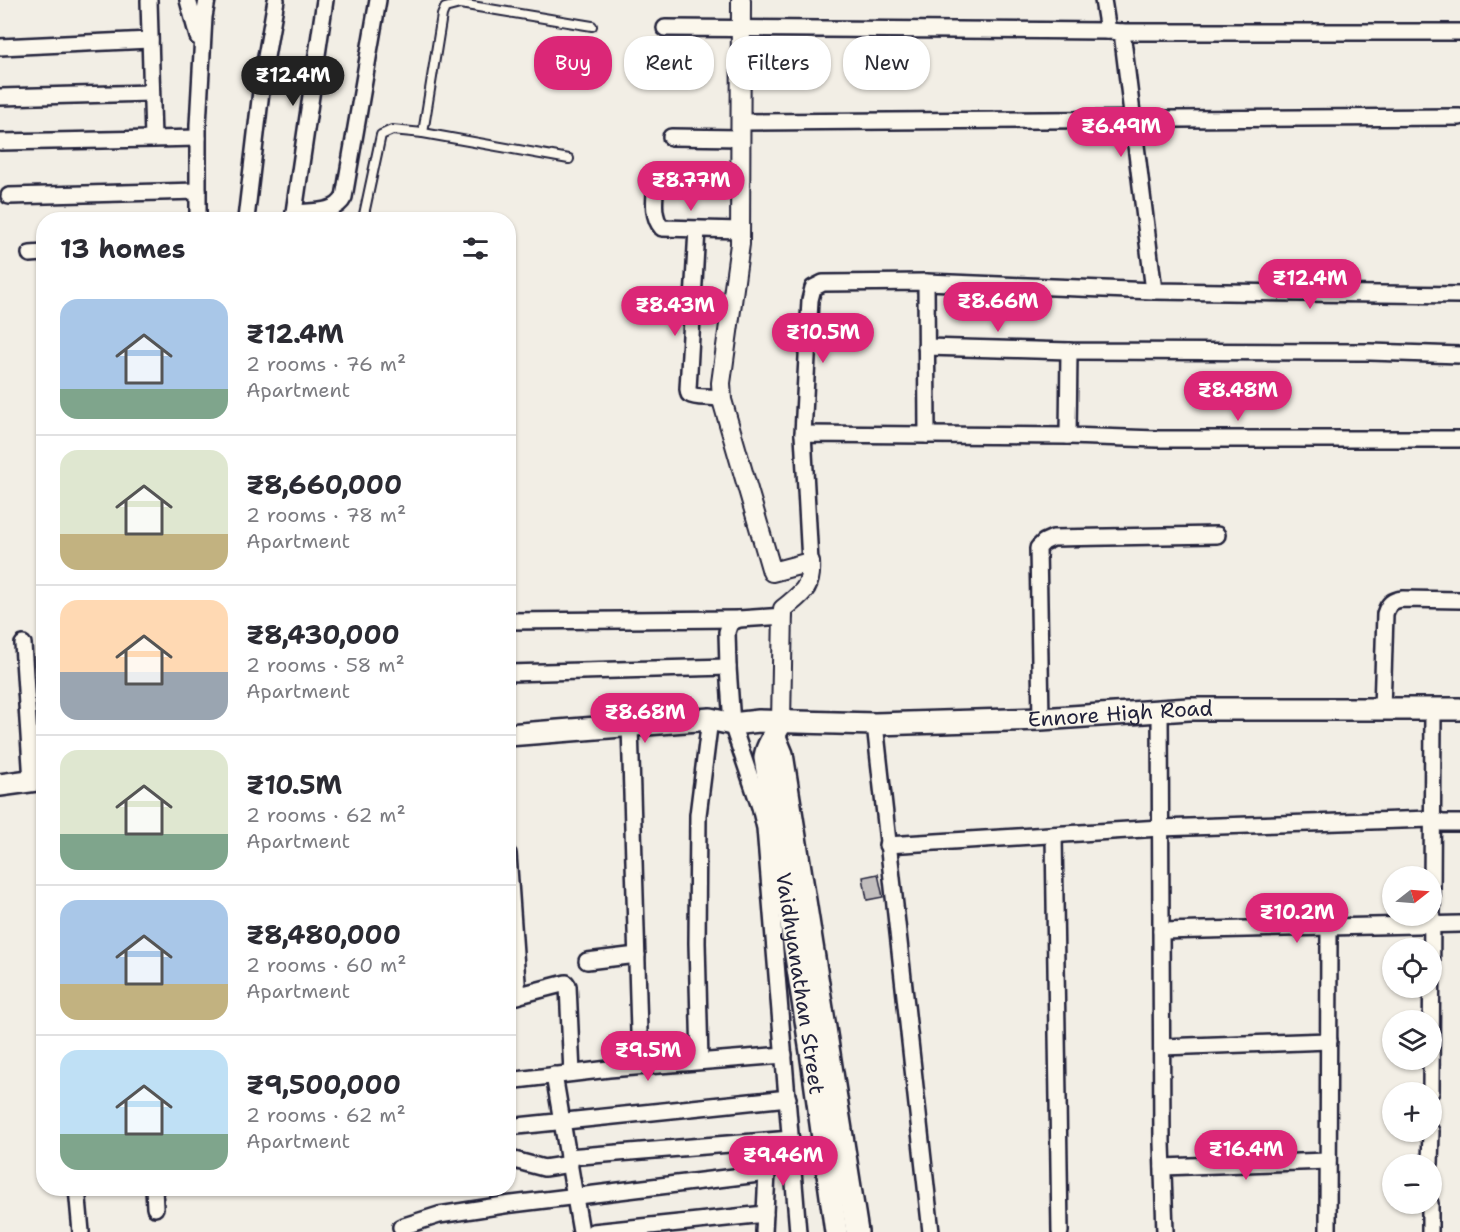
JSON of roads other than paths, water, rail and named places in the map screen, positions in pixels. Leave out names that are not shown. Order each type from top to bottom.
[{"type":"main road","name":"Ennore High Road","points":[[516,734],[710,719],[732,724],[759,721],[778,730],[875,724],[1041,719],[1189,709],[1460,709]]},
{"type":"main road","name":"Vaidhyanathan Street","points":[[778,730],[767,749],[765,758],[811,1052],[836,1232]]},
{"type":"main road","name":"Vaidhyanathan Street","points":[[778,730],[857,1232]]},
{"type":"main road","points":[[0,785],[36,780]]},
{"type":"street","points":[[149,0],[153,139]]},
{"type":"street","points":[[188,0],[202,48]]},
{"type":"street","points":[[198,212],[198,138],[202,48],[207,0]]},
{"type":"street","points":[[247,212],[263,74],[276,0]]},
{"type":"street","points":[[294,212],[325,0]]},
{"type":"street","points":[[313,212],[333,208],[340,204],[344,197],[378,0]]},
{"type":"street","points":[[741,0],[741,230],[721,383],[722,400],[772,572],[810,562]]},
{"type":"street","points":[[1103,0],[1115,32],[1132,119],[1154,291]]},
{"type":"street","points":[[665,28],[1460,32]]},
{"type":"street","points":[[0,47],[150,40]]},
{"type":"street","points":[[0,97],[152,93]]},
{"type":"street","points":[[670,137],[741,130],[1132,119],[1460,117]]},
{"type":"street","points":[[0,142],[198,138]]},
{"type":"street","points":[[741,178],[652,181],[655,215],[657,223],[662,228],[741,230]]},
{"type":"street","points":[[9,196],[198,191]]},
{"type":"street","points":[[697,229],[688,389],[689,394],[694,397],[716,397],[722,400]]},
{"type":"street","points":[[926,282],[927,435]]},
{"type":"street","points":[[778,730],[783,609],[809,586],[811,575],[803,434],[810,300],[813,288],[824,284],[926,282],[1154,291],[1460,295]]},
{"type":"street","points":[[926,347],[1069,351],[1370,352],[1460,355]]},
{"type":"street","points":[[1068,436],[1069,351]]},
{"type":"street","points":[[803,434],[1068,436],[1157,440],[1460,439]]},
{"type":"street","points":[[1041,719],[1038,548],[1053,538],[1217,535]]},
{"type":"street","points":[[1382,709],[1385,614],[1388,606],[1394,600],[1403,599],[1460,600]]},
{"type":"street","points":[[516,621],[739,619],[784,616]]},
{"type":"street","points":[[739,619],[730,623],[727,632],[732,724],[765,828],[798,1232]]},
{"type":"street","points":[[23,644],[36,762]]},
{"type":"street","points":[[516,673],[728,667]]},
{"type":"street","points":[[1432,866],[1433,709]]},
{"type":"street","points":[[1160,711],[1165,1232]]},
{"type":"street","points":[[700,1061],[697,943],[698,815],[710,719]]},
{"type":"street","points":[[875,724],[931,1232]]},
{"type":"street","points":[[630,725],[640,1066]]},
{"type":"street","points":[[887,845],[1160,828],[1432,819],[1442,823],[1460,822]]},
{"type":"street","points":[[1054,835],[1060,1232]]},
{"type":"street","points":[[1442,925],[1460,924]]},
{"type":"street","points":[[1161,931],[1382,926]]},
{"type":"street","points":[[1431,1082],[1432,926]]},
{"type":"street","points":[[1328,1232],[1329,927]]},
{"type":"street","points":[[587,961],[637,955]]},
{"type":"street","points":[[516,996],[566,983],[572,1073]]},
{"type":"street","points":[[1162,1047],[1329,1041]]},
{"type":"street","points":[[516,1079],[640,1066],[784,1055]]},
{"type":"street","points":[[554,1075],[580,1232]]},
{"type":"street","points":[[516,1126],[788,1098]]},
{"type":"street","points":[[516,1161],[544,1168],[569,1160],[791,1139]]},
{"type":"street","points":[[764,1232],[766,1142]]},
{"type":"street","points":[[1163,1167],[1328,1161]]},
{"type":"street","points":[[401,1227],[439,1215],[767,1173]]},
{"type":"street","points":[[79,1196],[81,1232]]},
{"type":"street","points":[[154,1196],[155,1208]]},
{"type":"street","points":[[593,1232],[765,1214]]},
{"type":"street","points":[[1430,1214],[1430,1232]]},
{"type":"lane","points":[[423,133],[445,8],[460,4],[592,26]]},
{"type":"lane","points":[[364,212],[381,135],[392,130],[423,133],[569,159]]}]
